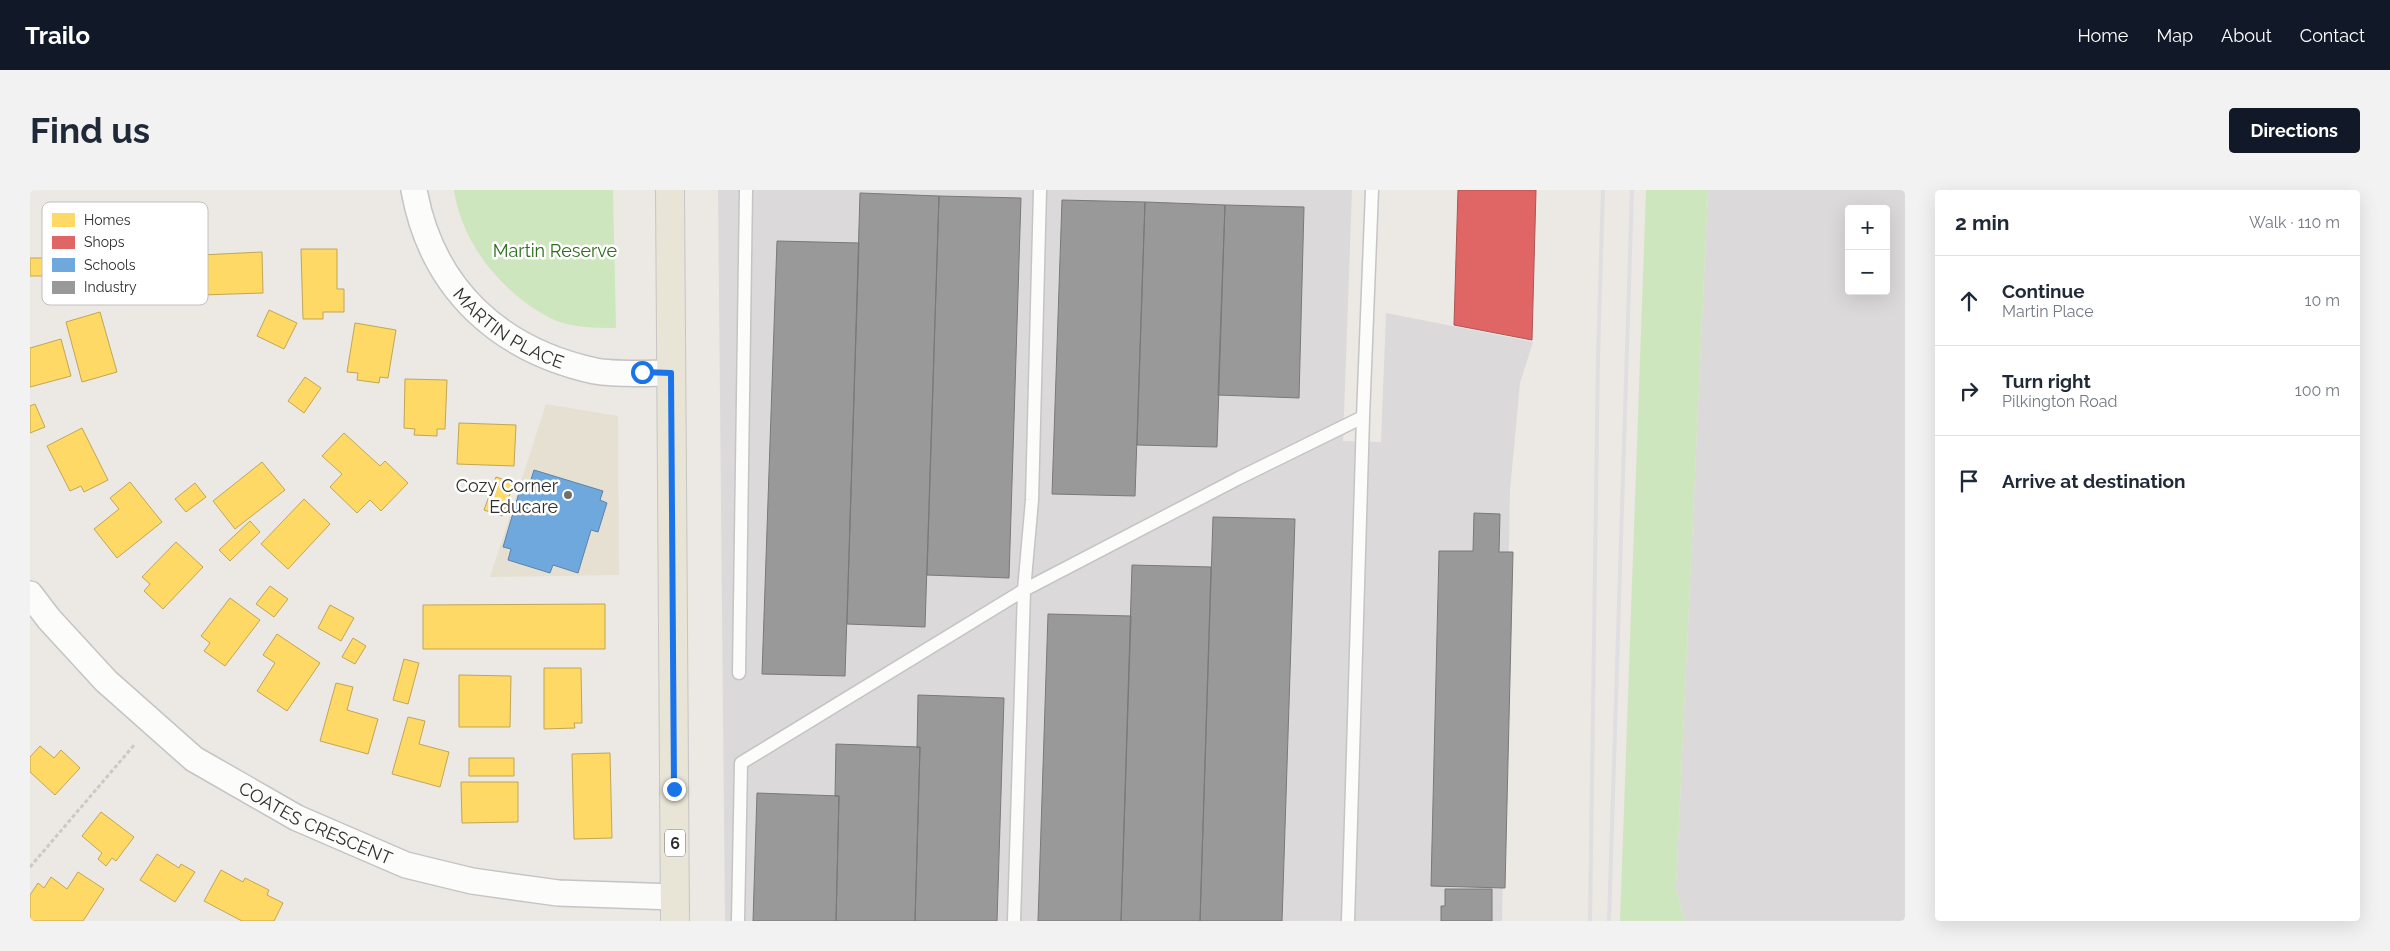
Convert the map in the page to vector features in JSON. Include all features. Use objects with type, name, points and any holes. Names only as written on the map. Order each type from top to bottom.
[{"type":"main road","name":"6","points":[[670,190],[675,909]]},
{"type":"street","name":"MARTIN PLACE","points":[[414,190],[428,239],[450,280],[480,315],[518,344],[557,359],[597,371],[671,373]]},
{"type":"street","name":"COATES CRESCENT","points":[[30,594],[49,619],[106,681],[194,759],[271,804],[337,836],[406,865],[472,881],[675,909]]},
{"type":"lane","points":[[740,674],[746,190]]},
{"type":"lane","points":[[1014,921],[1024,590],[1032,500],[1040,190]]},
{"type":"lane","points":[[1348,921],[1363,417],[1372,190]]},
{"type":"lane","points":[[738,921],[741,763],[1024,590],[1239,478],[1363,417]]},
{"type":"path","points":[[30,867],[138,741]]},
{"type":"shaded area","points":[[718,190],[1352,190],[1343,441],[1381,442],[1386,313],[1533,342],[1520,383],[1510,490],[1502,921],[725,921]]},
{"type":"shaded area","points":[[1708,190],[1905,190],[1905,921],[1685,921],[1676,889]]},
{"type":"shaded area","name":"Cozy Corner Educare","points":[[546,404],[618,416],[619,575],[490,577]]},
{"type":"green space","name":"Martin Reserve","points":[[454,190],[613,190],[616,328],[584,327],[560,322],[534,309],[517,296],[488,266],[476,248],[458,210]]},
{"type":"green space","points":[[1646,190],[1708,190],[1676,889],[1685,921],[1620,921]]},
{"type":"building: Homes","points":[[301,249],[337,249],[337,289],[344,289],[344,312],[323,312],[323,319],[303,319]]},
{"type":"building: Homes","points":[[262,252],[263,293],[208,295],[208,255]]},
{"type":"building: Homes","points":[[30,258],[42,258],[42,276],[30,276]]},
{"type":"building: Homes","points":[[269,310],[297,323],[284,349],[257,336]]},
{"type":"building: Homes","points":[[100,312],[117,372],[82,382],[66,322]]},
{"type":"building: Homes","points":[[355,323],[396,330],[388,378],[380,377],[379,383],[357,380],[358,373],[347,372]]},
{"type":"building: Homes","points":[[61,339],[71,376],[30,387],[30,348]]},
{"type":"building: Homes","points":[[305,377],[321,388],[304,413],[288,401]]},
{"type":"building: Homes","points":[[405,379],[447,380],[445,429],[437,429],[437,436],[414,435],[415,429],[404,428]]},
{"type":"building: Homes","points":[[35,404],[45,427],[30,433],[30,406]]},
{"type":"building: Homes","points":[[459,423],[516,425],[514,466],[457,464]]},
{"type":"building: Homes","points":[[82,428],[108,480],[84,492],[81,486],[70,491],[47,446]]},
{"type":"building: Homes","points":[[344,433],[380,466],[385,461],[408,483],[381,511],[370,500],[357,513],[330,487],[342,474],[322,456]]},
{"type":"building: Homes","points":[[262,462],[285,490],[235,529],[213,501]]},
{"type":"building: Homes","points":[[496,477],[514,483],[502,516],[484,510]]},
{"type":"building: Homes","points":[[130,482],[162,522],[117,558],[94,529],[119,509],[110,498]]},
{"type":"building: Homes","points":[[195,483],[206,497],[186,512],[175,499]]},
{"type":"building: Homes","points":[[304,499],[330,524],[288,569],[261,544]]},
{"type":"building: Homes","points":[[250,521],[260,532],[230,561],[219,550]]},
{"type":"building: Homes","points":[[176,542],[203,567],[163,609],[144,591],[150,584],[142,577]]},
{"type":"building: Homes","points":[[270,586],[288,599],[274,617],[256,604]]},
{"type":"building: Homes","points":[[230,598],[260,620],[225,666],[204,651],[210,643],[201,636]]},
{"type":"building: Homes","points":[[605,604],[605,649],[423,649],[423,605]]},
{"type":"building: Homes","points":[[330,605],[354,618],[341,641],[318,628]]},
{"type":"building: Homes","points":[[277,634],[320,663],[287,711],[257,691],[275,663],[263,655]]},
{"type":"building: Homes","points":[[353,638],[366,646],[355,664],[342,657]]},
{"type":"building: Homes","points":[[404,659],[419,663],[408,704],[393,700]]},
{"type":"building: Homes","points":[[544,668],[581,668],[582,723],[574,723],[575,728],[544,729]]},
{"type":"building: Homes","points":[[459,675],[511,676],[510,727],[459,727]]},
{"type":"building: Homes","points":[[336,683],[353,687],[347,710],[378,719],[368,754],[320,741]]},
{"type":"building: Homes","points":[[408,717],[425,721],[419,744],[449,752],[440,787],[392,774]]},
{"type":"building: Homes","points":[[40,746],[54,758],[61,750],[80,768],[55,795],[30,772],[30,757]]},
{"type":"building: Homes","points":[[610,753],[612,838],[574,839],[572,754]]},
{"type":"building: Homes","points":[[469,758],[514,758],[514,776],[469,776]]},
{"type":"building: Homes","points":[[461,782],[518,782],[518,822],[462,823]]},
{"type":"building: Homes","points":[[101,812],[134,837],[116,861],[112,858],[106,866],[98,859],[102,853],[82,836]]},
{"type":"building: Homes","points":[[157,854],[179,868],[181,864],[195,872],[175,902],[140,880]]},
{"type":"building: Homes","points":[[221,870],[243,882],[245,878],[269,890],[267,895],[283,903],[274,921],[242,921],[204,901]]},
{"type":"building: Homes","points":[[78,872],[104,889],[83,921],[30,921],[30,895],[38,883],[44,888],[51,877],[67,889]]},
{"type":"building: Shops","points":[[1458,190],[1536,190],[1532,340],[1454,325]]},
{"type":"building: Schools","points":[[534,470],[603,491],[600,500],[607,503],[598,532],[591,530],[578,573],[553,565],[550,573],[508,560],[511,549],[503,547],[521,486],[528,489]]},
{"type":"building: Industry","points":[[860,193],[939,196],[925,627],[847,624]]},
{"type":"building: Industry","points":[[939,196],[1021,198],[1009,578],[927,575]]},
{"type":"building: Industry","points":[[1062,200],[1145,202],[1135,496],[1052,494]]},
{"type":"building: Industry","points":[[1145,202],[1225,205],[1217,447],[1137,445]]},
{"type":"building: Industry","points":[[1225,205],[1304,207],[1299,398],[1218,395]]},
{"type":"building: Industry","points":[[777,241],[859,243],[845,676],[762,674]]},
{"type":"building: Industry","points":[[1474,513],[1500,514],[1499,552],[1513,552],[1505,888],[1431,886],[1439,551],[1473,551]]},
{"type":"building: Industry","points":[[1213,517],[1295,519],[1282,921],[1200,921]]},
{"type":"building: Industry","points":[[1132,565],[1211,567],[1200,921],[1121,921]]},
{"type":"building: Industry","points":[[1048,614],[1131,616],[1121,921],[1038,921]]},
{"type":"building: Industry","points":[[918,695],[1004,698],[997,921],[915,921],[920,747],[917,748]]},
{"type":"building: Industry","points":[[836,744],[920,747],[915,921],[836,921],[839,796],[835,796]]},
{"type":"building: Industry","points":[[757,793],[839,796],[836,921],[753,921]]},
{"type":"building: Industry","points":[[1445,889],[1492,889],[1492,921],[1441,921],[1441,906],[1445,906]]},
{"type":"railway","points":[[1590,921],[1598,357],[1603,190]]},
{"type":"railway","points":[[1609,921],[1632,190]]},
{"type":"place","name":"Cozy Corner Educare","points":[[568,495]]},
{"type":"route","points":[[642,372],[671,373],[674,789]]}]
